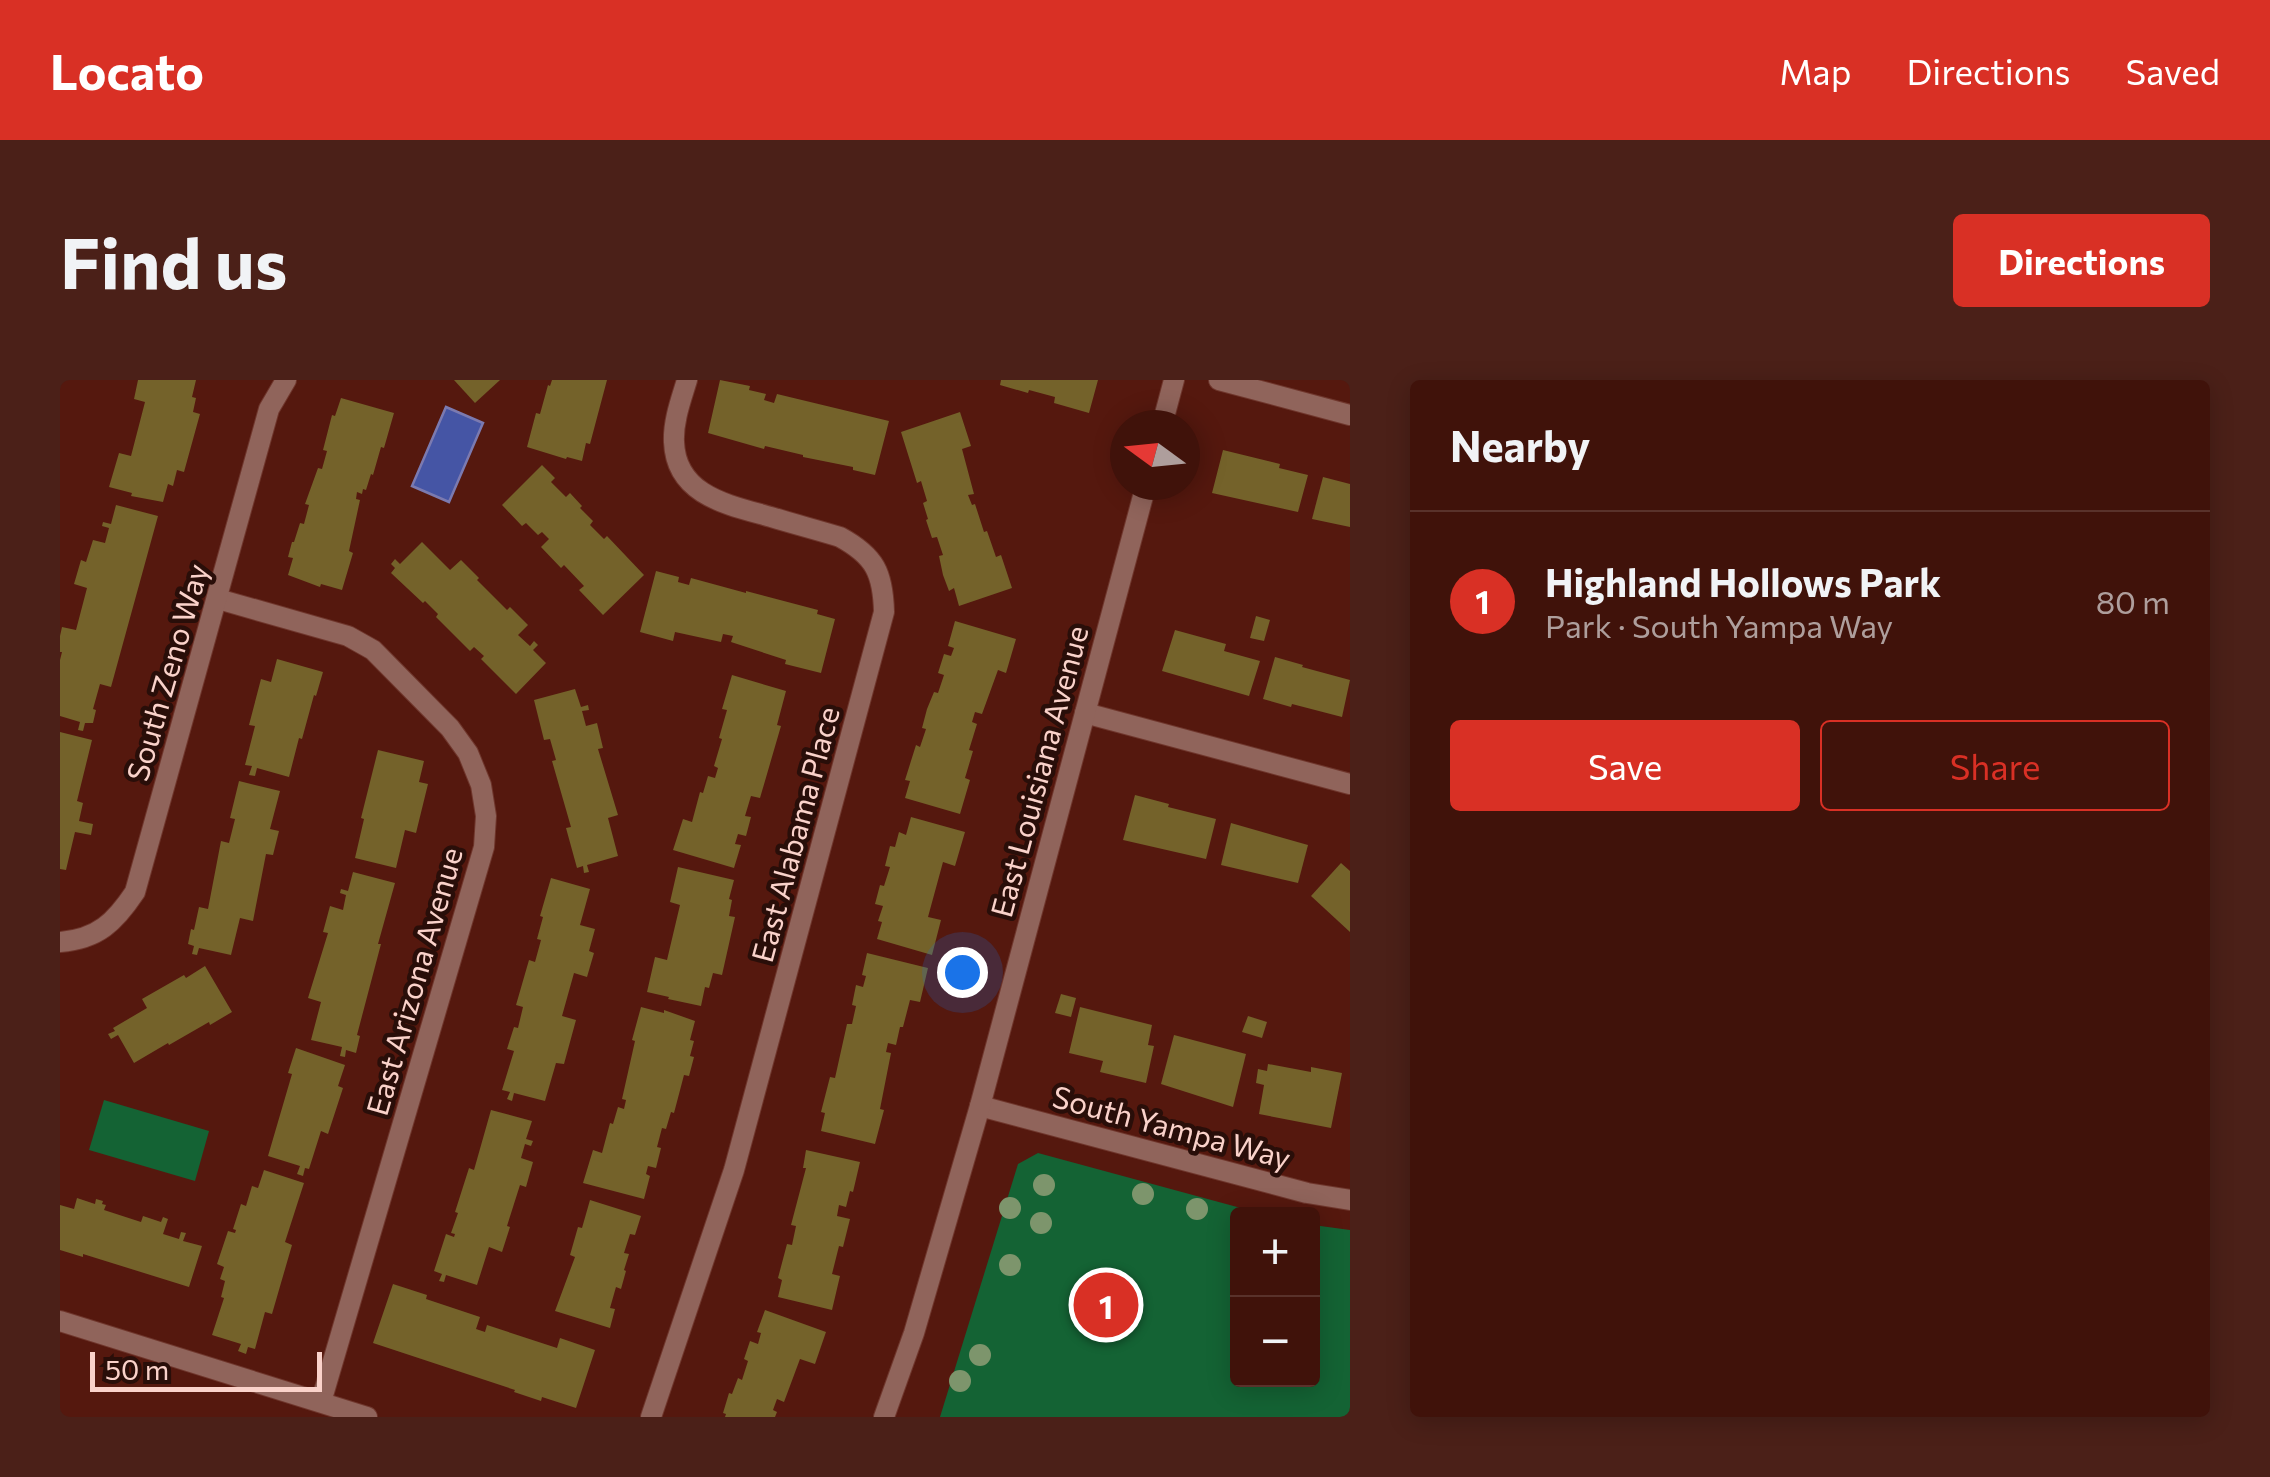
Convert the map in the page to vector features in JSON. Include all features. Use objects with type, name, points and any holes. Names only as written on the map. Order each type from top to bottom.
[{"type":"street","name":"South Zeno Way","points":[[60,942],[100,932],[119,915],[135,892],[269,409],[286,380]]},
{"type":"street","name":"East Alabama Place","points":[[651,1417],[734,1170],[884,612],[883,586],[873,563],[857,546],[840,537],[714,501],[695,488],[680,467],[674,446],[675,424],[687,380]]},
{"type":"street","points":[[1166,410],[1174,380]]},
{"type":"street","points":[[1219,380],[1350,415]]},
{"type":"street","name":"East Louisiana Avenue","points":[[884,1417],[914,1333],[980,1106],[1142,500]]},
{"type":"street","name":"East Arizona Avenue","points":[[218,599],[348,636],[372,650],[450,728],[468,753],[482,785],[486,816],[484,848],[321,1402]]},
{"type":"street","points":[[1085,713],[1350,784]]},
{"type":"street","name":"South Yampa Way","points":[[980,1106],[1350,1200]]},
{"type":"street","points":[[60,1321],[367,1417]]},
{"type":"green space","points":[[104,1100],[209,1131],[195,1181],[89,1150]]},
{"type":"green space","points":[[1038,1153],[1237,1207],[1230,1207],[1230,1387],[1320,1387],[1320,1226],[1350,1230],[1350,1417],[940,1417],[1018,1164]]},
{"type":"water","points":[[446,407],[483,423],[449,502],[412,486]]},
{"type":"building","points":[[138,380],[196,380],[193,412],[200,414],[184,472],[177,470],[163,502],[109,487],[119,453],[131,456],[145,402],[134,399]]},
{"type":"building","points":[[454,380],[500,380],[475,403]]},
{"type":"building","points":[[552,380],[607,380],[582,461],[527,447],[536,413],[540,414]]},
{"type":"building","points":[[720,380],[750,386],[749,390],[766,394],[764,400],[774,403],[777,394],[889,421],[875,475],[708,433]]},
{"type":"building","points":[[1001,380],[1098,380],[1089,413],[1054,403],[1055,397],[1000,385]]},
{"type":"building","points":[[341,398],[394,413],[366,490],[362,494],[357,492],[356,499],[360,500],[349,551],[353,553],[342,590],[288,575],[292,542],[300,523],[304,524],[309,505],[305,504],[318,468],[322,469],[332,415],[335,416]]},
{"type":"building","points":[[960,412],[971,446],[962,449],[974,494],[968,495],[996,557],[1001,555],[1012,588],[959,606],[954,588],[949,591],[943,575],[939,556],[943,555],[937,537],[932,538],[923,503],[927,501],[921,481],[917,483],[901,432]]},
{"type":"building","points":[[1223,450],[1308,475],[1298,512],[1212,493]]},
{"type":"building","points":[[542,465],[555,478],[551,482],[582,506],[593,521],[590,525],[604,539],[607,536],[644,575],[603,615],[579,590],[584,586],[541,547],[549,539],[526,523],[522,526],[502,505]]},
{"type":"building","points":[[1323,477],[1350,484],[1350,527],[1312,519]]},
{"type":"building","points":[[116,505],[158,516],[111,687],[100,684],[93,723],[85,723],[83,731],[78,730],[80,722],[60,716],[60,636],[62,627],[76,630],[87,588],[74,584],[81,560],[86,562],[93,540],[105,543],[109,528],[102,526],[103,522],[111,524]]},
{"type":"building","points":[[422,542],[450,570],[461,560],[507,610],[510,607],[528,625],[518,635],[530,646],[534,641],[538,645],[533,650],[546,663],[516,694],[481,659],[484,656],[474,647],[470,651],[425,601],[391,573],[395,559],[400,564]]},
{"type":"building","points":[[656,571],[679,577],[678,582],[689,585],[691,578],[818,610],[817,614],[835,619],[821,673],[785,664],[786,660],[731,642],[733,636],[723,634],[721,642],[675,632],[673,641],[640,632]]},
{"type":"building","points":[[1256,616],[1270,620],[1264,641],[1250,638]]},
{"type":"building","points":[[955,621],[1016,639],[1006,673],[998,670],[982,714],[975,712],[972,722],[977,724],[969,750],[973,751],[965,778],[970,780],[960,814],[905,798],[910,781],[905,780],[916,745],[920,747],[926,729],[922,728],[927,709],[944,675],[938,673],[944,654],[951,656],[954,648],[948,646]]},
{"type":"building","points":[[1175,630],[1226,644],[1224,651],[1260,661],[1249,696],[1162,671]]},
{"type":"building","points":[[1275,657],[1350,680],[1342,717],[1263,699]]},
{"type":"building","points":[[277,659],[323,672],[289,777],[257,768],[255,776],[249,775],[252,766],[245,765],[255,726],[249,725],[261,679],[271,682]]},
{"type":"building","points":[[732,675],[786,691],[777,725],[781,726],[760,798],[751,796],[745,816],[751,817],[746,836],[738,834],[735,844],[741,845],[734,868],[673,850],[683,819],[692,822],[708,776],[715,778],[718,768],[714,766],[727,710],[722,709]]},
{"type":"building","points":[[575,689],[581,707],[588,705],[589,710],[582,711],[586,726],[597,723],[603,748],[598,749],[618,815],[608,818],[618,856],[587,865],[589,872],[584,873],[583,866],[577,868],[566,828],[571,827],[552,761],[556,760],[550,739],[544,740],[534,700]]},
{"type":"building","points":[[60,732],[92,740],[77,801],[83,803],[79,821],[93,824],[91,835],[75,832],[66,870],[60,869]]},
{"type":"building","points":[[378,750],[424,761],[419,782],[428,784],[416,833],[405,830],[396,868],[355,858]]},
{"type":"building","points":[[239,781],[280,791],[270,829],[279,831],[273,855],[266,854],[253,921],[240,918],[231,955],[199,948],[197,955],[192,954],[194,946],[188,944],[191,929],[194,930],[199,907],[208,909],[221,841],[229,843],[235,819],[230,818]]},
{"type":"building","points":[[1135,795],[1216,819],[1206,859],[1123,840]]},
{"type":"building","points":[[911,817],[965,832],[955,866],[943,862],[928,917],[941,920],[932,955],[877,939],[883,906],[875,904],[890,867],[885,866],[890,846],[895,847],[899,832],[906,835]]},
{"type":"building","points":[[1231,823],[1308,845],[1298,883],[1221,865]]},
{"type":"building","points":[[1341,863],[1350,871],[1350,932],[1311,896]]},
{"type":"building","points":[[678,867],[734,880],[729,916],[735,917],[722,975],[713,973],[701,1006],[647,992],[655,957],[667,960],[680,905],[670,902]]},
{"type":"building","points":[[353,872],[395,883],[357,1035],[360,1036],[356,1053],[346,1050],[345,1057],[340,1056],[342,1047],[311,1040],[321,1002],[308,998],[328,933],[323,932],[330,906],[343,910],[346,895],[340,893],[341,889],[348,891]]},
{"type":"building","points":[[551,878],[590,889],[580,925],[595,929],[589,951],[594,953],[587,977],[574,973],[562,1016],[576,1020],[564,1064],[556,1063],[545,1101],[514,1093],[512,1101],[507,1099],[510,1092],[502,1090],[514,1051],[507,1049],[514,1027],[518,1028],[523,1007],[516,1005],[529,960],[535,962],[541,940],[537,939],[543,917],[540,916]]},
{"type":"building","points":[[867,953],[928,968],[920,1002],[910,1000],[896,1045],[888,1043],[886,1052],[891,1053],[880,1109],[884,1110],[875,1144],[821,1131],[825,1113],[821,1112],[830,1077],[835,1078],[847,1024],[852,1024],[856,985],[863,987]]},
{"type":"building","points":[[205,966],[232,1012],[134,1063],[118,1035],[111,1039],[108,1034],[147,1008],[142,999]]},
{"type":"building","points":[[1061,994],[1076,998],[1071,1017],[1055,1013]]},
{"type":"building","points":[[641,1007],[695,1021],[689,1076],[684,1075],[674,1113],[671,1112],[666,1129],[662,1128],[656,1168],[648,1166],[646,1174],[650,1176],[644,1199],[583,1183],[593,1150],[602,1153],[618,1107],[624,1109],[626,1100],[622,1099]]},
{"type":"building","points":[[1080,1007],[1152,1025],[1148,1045],[1154,1046],[1146,1083],[1100,1072],[1103,1061],[1069,1053]]},
{"type":"building","points":[[1248,1016],[1267,1022],[1262,1038],[1242,1032]]},
{"type":"building","points":[[1174,1035],[1246,1054],[1233,1107],[1161,1084]]},
{"type":"building","points":[[296,1048],[345,1065],[338,1086],[343,1088],[328,1134],[321,1131],[303,1176],[297,1174],[300,1166],[268,1156]]},
{"type":"building","points":[[1268,1064],[1342,1073],[1331,1128],[1259,1114],[1264,1085],[1256,1083],[1258,1069],[1267,1071]]},
{"type":"building","points":[[491,1110],[532,1121],[526,1139],[533,1141],[531,1146],[525,1144],[521,1158],[533,1162],[526,1187],[520,1185],[502,1252],[489,1247],[477,1285],[446,1275],[444,1282],[439,1281],[442,1274],[434,1271],[446,1234],[454,1237],[451,1233],[458,1213],[455,1212],[469,1168],[474,1170]]},
{"type":"building","points":[[806,1150],[860,1162],[846,1207],[839,1205],[837,1216],[850,1219],[832,1274],[840,1276],[832,1310],[778,1297],[782,1280],[778,1278],[796,1226],[791,1225],[806,1168]]},
{"type":"building","points":[[264,1170],[304,1183],[285,1242],[292,1245],[272,1314],[265,1312],[255,1349],[248,1347],[246,1354],[238,1351],[241,1344],[212,1335],[224,1298],[221,1297],[225,1281],[220,1279],[224,1267],[217,1264],[228,1231],[235,1233],[241,1204],[246,1206],[252,1186],[258,1188]]},
{"type":"building","points":[[77,1198],[95,1204],[96,1199],[103,1201],[104,1210],[141,1222],[143,1216],[161,1222],[163,1217],[168,1219],[163,1234],[179,1239],[181,1232],[186,1233],[183,1241],[202,1246],[189,1287],[60,1250],[60,1205],[74,1209]]},
{"type":"building","points":[[590,1200],[641,1216],[624,1253],[629,1254],[626,1271],[610,1308],[615,1309],[610,1328],[555,1311],[575,1257],[570,1255],[578,1227],[582,1228]]},
{"type":"building","points":[[393,1284],[480,1317],[476,1329],[485,1332],[487,1325],[557,1348],[560,1338],[595,1350],[576,1408],[542,1397],[541,1401],[373,1343]]},
{"type":"building","points":[[765,1310],[826,1332],[815,1364],[800,1359],[784,1402],[777,1399],[775,1417],[725,1417],[729,1393],[732,1394],[738,1378],[742,1380],[750,1341],[758,1344],[761,1333],[757,1332]]},
{"type":"place","name":"Highland Hollows Park","points":[[1106,1305]]}]
